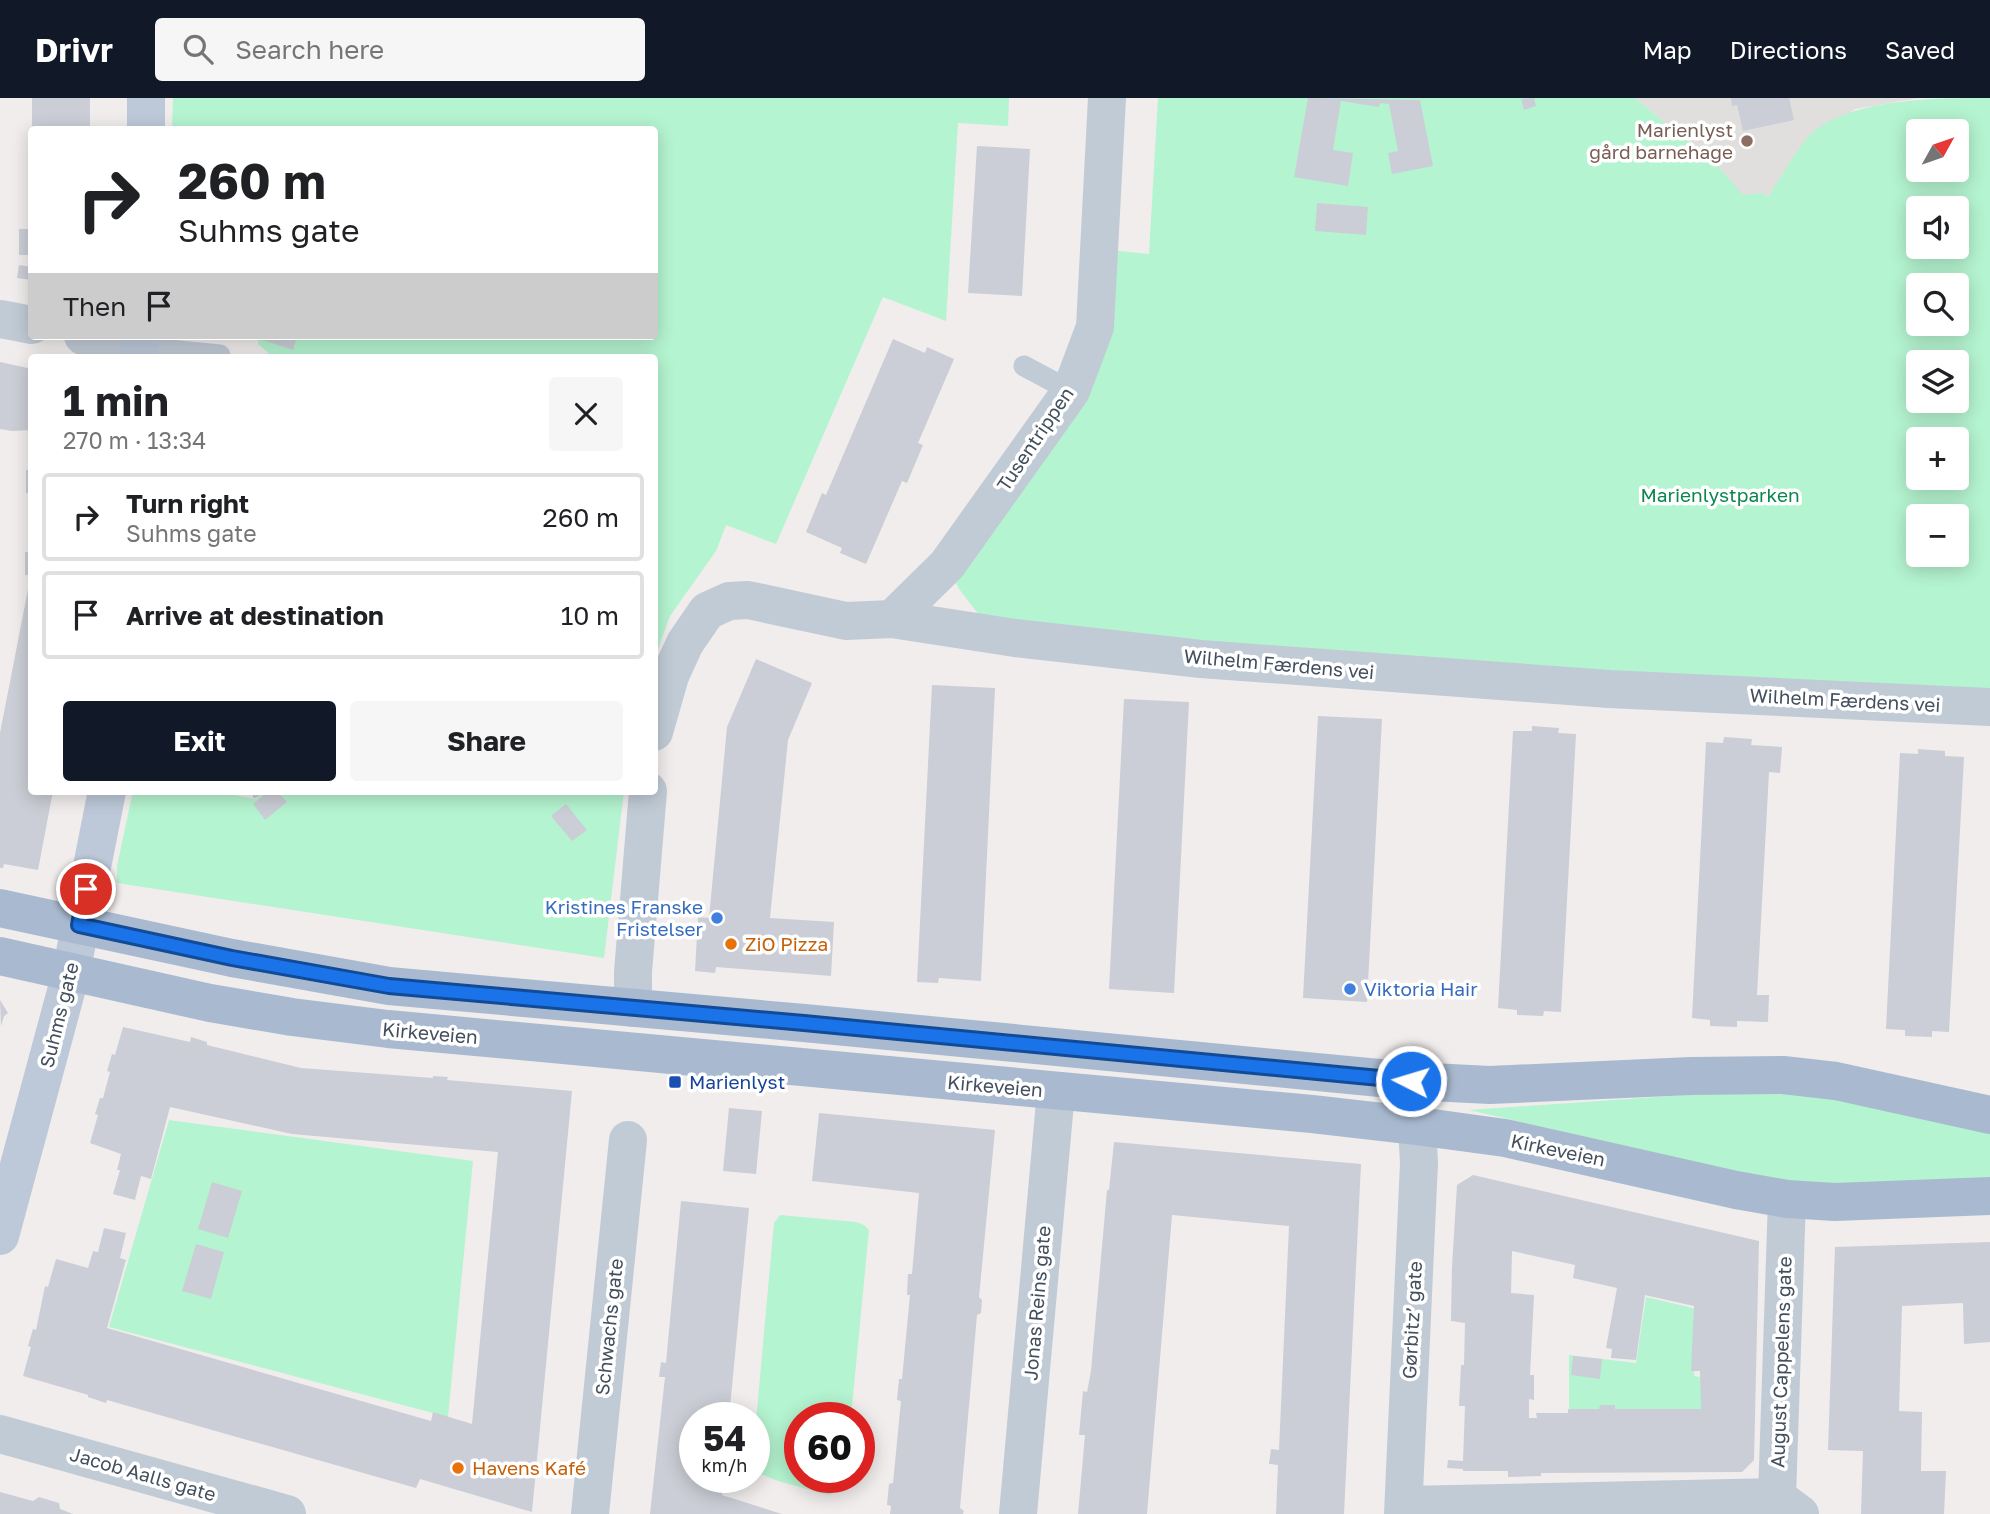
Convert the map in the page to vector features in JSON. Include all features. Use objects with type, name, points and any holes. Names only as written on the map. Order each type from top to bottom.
[{"type":"main road","points":[[0,908],[232,958],[389,986],[1437,1083],[1490,1086],[1691,1076],[1783,1075],[1836,1081],[1990,1115]]},
{"type":"main road","name":"Kirkeveien","points":[[0,956],[210,1003],[388,1029],[1417,1126],[1505,1138],[1787,1199],[1835,1202],[1990,1196]]},
{"type":"street","points":[[146,98],[146,126]]},
{"type":"street","name":"Tusentrippen","points":[[892,619],[947,565],[1071,391],[1095,327],[1107,98]]},
{"type":"street","points":[[0,319],[28,324]]},
{"type":"street","points":[[103,340],[139,347]]},
{"type":"street","name":"Wilhelm Færdens vei","points":[[658,718],[670,676],[685,643],[707,611],[729,601],[748,600],[846,621],[892,619],[1014,638],[1201,659],[1609,689],[1990,707]]},
{"type":"street","name":"Suhms gate","points":[[0,1236],[72,973],[79,925],[106,795]]},
{"type":"street","points":[[633,1008],[632,972],[648,795]]},
{"type":"street","name":"Jonas Reins gate","points":[[1018,1514],[1056,1091]]},
{"type":"street","name":"Gørbitz’ gate","points":[[1403,1509],[1419,1163],[1417,1126]]},
{"type":"street","name":"Schwachs gate","points":[[590,1514],[628,1140]]},
{"type":"street","name":"August Cappelens gate","points":[[1787,1199],[1789,1505]]},
{"type":"street","name":"Jacob Aalls gate","points":[[0,1434],[287,1514]]},
{"type":"street","points":[[1403,1509],[1789,1505]]},
{"type":"lane","points":[[139,347],[210,354]]},
{"type":"lane","points":[[1024,366],[1071,391]]},
{"type":"shaded area","name":"Marienlyst gård barnehage","points":[[1635,98],[1918,98],[1855,109],[1800,150],[1768,197],[1762,193],[1743,196],[1715,163]]},
{"type":"green space","points":[[173,98],[1009,98],[1008,126],[958,123],[946,321],[883,297],[776,544],[726,525],[716,551],[670,616],[658,649],[658,354],[270,354],[258,344],[258,340],[658,340],[658,126],[172,126]]},
{"type":"green space","name":"Marienlystparken","points":[[1158,98],[1635,98],[1715,163],[1743,195],[1762,193],[1768,197],[1807,138],[1831,120],[1874,106],[1898,102],[1990,98],[1990,708],[1609,689],[979,615],[959,589],[947,565],[1071,391],[1099,249],[1149,254]]},
{"type":"green space","points":[[132,795],[234,795],[256,799],[261,795],[624,795],[604,958],[117,883],[117,866]]},
{"type":"green space","points":[[1779,1092],[1833,1098],[1990,1131],[1990,1179],[1839,1185],[1765,1179],[1469,1110],[1699,1094]]},
{"type":"green space","points":[[169,1120],[473,1161],[448,1417],[109,1327]]},
{"type":"green space","points":[[780,1215],[856,1222],[869,1230],[852,1402],[784,1402],[784,1483],[770,1478],[770,1402],[758,1402],[774,1223]]},
{"type":"green space","points":[[1646,1297],[1697,1309],[1694,1376],[1705,1378],[1705,1414],[1569,1409],[1569,1355],[1636,1363]]},
{"type":"building","points":[[32,98],[90,98],[90,126],[32,126]]},
{"type":"building","points":[[1308,98],[1420,100],[1433,166],[1392,174],[1388,153],[1398,151],[1389,104],[1380,103],[1379,107],[1341,101],[1333,150],[1353,153],[1348,186],[1294,177]]},
{"type":"building","points":[[1534,98],[1536,106],[1524,110],[1521,99]]},
{"type":"building","points":[[1731,98],[1789,98],[1794,120],[1743,131],[1737,105],[1732,106]]},
{"type":"building","points":[[977,146],[1030,149],[1022,296],[968,293]]},
{"type":"building","points":[[1317,203],[1368,207],[1366,235],[1315,231]]},
{"type":"building","points":[[19,229],[28,229],[28,255],[19,255]]},
{"type":"building","points":[[19,265],[28,266],[28,279],[17,278]]},
{"type":"building","points":[[893,339],[925,353],[927,347],[954,359],[918,443],[923,445],[907,483],[902,481],[866,564],[840,553],[842,548],[806,532],[822,493],[826,495]]},
{"type":"building","points":[[263,340],[296,340],[293,350]]},
{"type":"building","points":[[0,362],[28,368],[28,430],[0,429]]},
{"type":"building","points":[[26,470],[28,470],[28,493]]},
{"type":"building","points":[[25,552],[28,552],[28,575],[25,575]]},
{"type":"building","points":[[28,589],[28,795],[52,795],[38,870],[4,864],[3,868],[0,868],[0,733]]},
{"type":"building","points":[[756,659],[812,683],[788,740],[770,918],[834,922],[831,976],[716,967],[715,973],[695,971],[698,917],[709,918],[727,727]]},
{"type":"building","points":[[932,685],[995,688],[981,981],[939,978],[938,983],[917,982]]},
{"type":"building","points":[[1124,699],[1189,702],[1174,993],[1109,989]]},
{"type":"building","points":[[1318,716],[1382,719],[1367,1002],[1303,998]]},
{"type":"building","points":[[1532,726],[1559,728],[1558,733],[1576,734],[1561,1012],[1544,1011],[1543,1016],[1517,1015],[1517,1010],[1498,1008],[1513,731],[1532,731]]},
{"type":"building","points":[[1724,737],[1752,739],[1751,745],[1782,747],[1780,773],[1769,772],[1757,995],[1769,995],[1768,1022],[1737,1021],[1737,1027],[1710,1026],[1710,1020],[1692,1018],[1706,742],[1723,743]]},
{"type":"building","points":[[1918,749],[1945,751],[1945,756],[1964,757],[1949,1032],[1932,1031],[1932,1037],[1905,1036],[1905,1030],[1886,1029],[1900,753],[1918,754]]},
{"type":"building","points":[[264,795],[281,795],[287,802],[265,820],[253,804]]},
{"type":"building","points":[[566,804],[587,830],[572,841],[551,816]]},
{"type":"building","points":[[0,1000],[8,1013],[1,1026]]},
{"type":"building","points":[[123,1027],[190,1042],[191,1037],[207,1042],[207,1045],[301,1068],[448,1077],[447,1080],[572,1091],[532,1512],[420,1479],[416,1488],[107,1400],[106,1403],[23,1376],[31,1347],[28,1346],[33,1329],[36,1330],[45,1286],[48,1287],[56,1259],[88,1268],[93,1251],[98,1252],[104,1228],[126,1233],[120,1258],[126,1260],[107,1328],[431,1421],[433,1412],[472,1424],[498,1152],[292,1134],[170,1107],[151,1179],[141,1176],[135,1200],[113,1194],[120,1170],[117,1170],[121,1154],[90,1143],[98,1115],[95,1114],[100,1098],[103,1098],[110,1072],[107,1071]]},
{"type":"building","points":[[729,1108],[762,1111],[756,1174],[723,1171]]},
{"type":"building","points":[[819,1113],[995,1130],[979,1297],[982,1300],[981,1313],[977,1315],[960,1508],[964,1511],[963,1514],[890,1514],[891,1506],[887,1505],[889,1484],[893,1483],[901,1401],[897,1400],[899,1379],[902,1379],[910,1295],[907,1295],[908,1274],[912,1274],[919,1193],[812,1181]]},
{"type":"building","points":[[1114,1142],[1361,1164],[1344,1514],[1276,1514],[1278,1465],[1269,1464],[1271,1449],[1279,1450],[1289,1226],[1172,1215],[1147,1514],[1078,1514],[1085,1435],[1079,1435],[1083,1391],[1087,1392],[1091,1371],[1107,1190]]},
{"type":"building","points":[[1473,1175],[1759,1241],[1754,1460],[1742,1472],[1541,1473],[1541,1476],[1508,1477],[1508,1471],[1463,1471],[1447,1468],[1448,1460],[1463,1461],[1465,1406],[1459,1406],[1465,1323],[1451,1321],[1457,1185]],"holes":[[[1512,1251],[1575,1265],[1573,1278],[1617,1288],[1606,1348],[1612,1349],[1611,1358],[1636,1360],[1645,1295],[1694,1306],[1691,1371],[1700,1371],[1701,1409],[1615,1409],[1615,1405],[1600,1405],[1599,1409],[1536,1413],[1537,1418],[1529,1418],[1529,1399],[1534,1400],[1534,1375],[1530,1375],[1534,1295],[1511,1293]]]},
{"type":"building","points":[[212,1182],[242,1191],[228,1238],[198,1229]]},
{"type":"building","points":[[681,1201],[749,1208],[731,1402],[679,1402],[679,1493],[722,1493],[782,1514],[650,1514],[665,1377],[659,1377],[661,1362],[666,1363]]},
{"type":"building","points":[[1990,1242],[1990,1342],[1964,1344],[1963,1303],[1902,1306],[1899,1411],[1922,1412],[1921,1471],[1946,1471],[1944,1514],[1861,1514],[1863,1451],[1828,1450],[1835,1247]]},
{"type":"building","points":[[196,1244],[224,1252],[211,1299],[182,1291]]},
{"type":"building","points":[[1573,1356],[1602,1359],[1600,1379],[1571,1375]]},
{"type":"building","points":[[0,1492],[33,1501],[39,1497],[59,1503],[60,1509],[73,1514],[0,1514]]},
{"type":"place","name":"Marienlyst gård barnehage","points":[[1747,141]]},
{"type":"place","name":"Kristines Franske Fristelser","points":[[717,918]]},
{"type":"place","name":"ZiO Pizza","points":[[731,944]]},
{"type":"place","name":"Viktoria Hair","points":[[1350,989]]},
{"type":"place","name":"Marienlyst","points":[[675,1082]]},
{"type":"place","name":"Havens Kafé","points":[[458,1468]]},
{"type":"route","points":[[86,889],[79,925],[232,958],[389,986],[1411,1081]]}]
